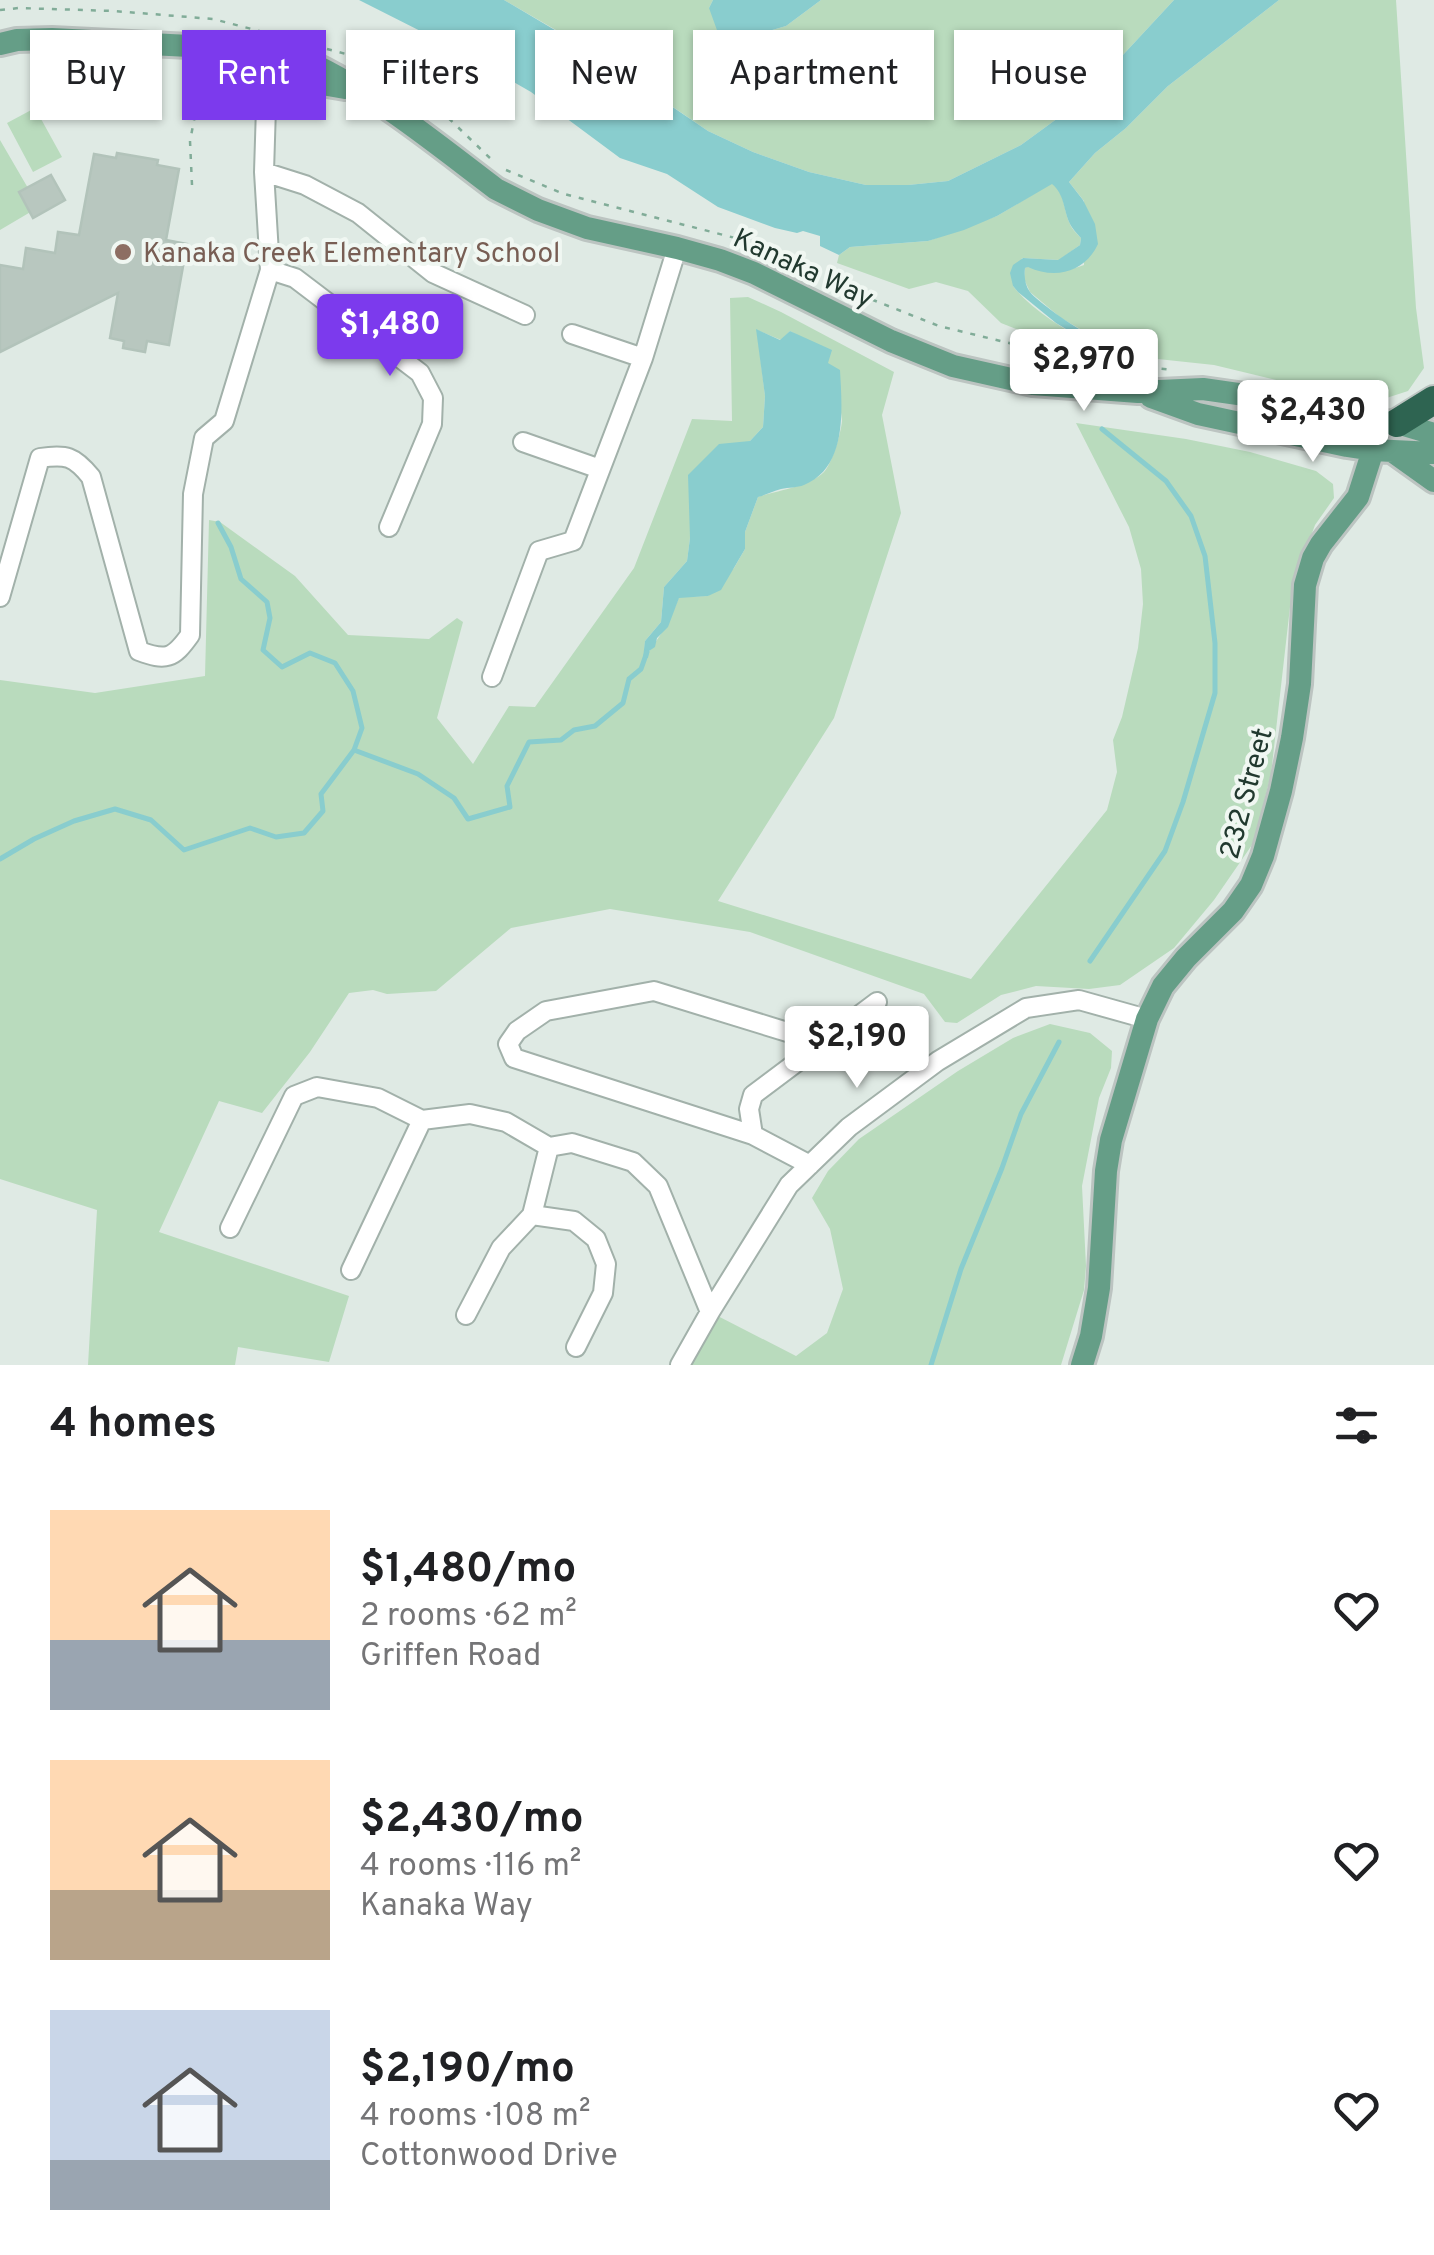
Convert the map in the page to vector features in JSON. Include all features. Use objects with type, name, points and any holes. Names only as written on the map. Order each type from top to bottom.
[{"type":"highway","points":[[1388,441],[1434,400]]},
{"type":"main road","name":"Kanaka Way","points":[[0,44],[52,38],[182,46]]},
{"type":"main road","name":"Kanaka Way","points":[[401,120],[515,200],[588,228],[720,260],[953,366],[1034,384],[1138,392],[1202,389],[1259,397],[1371,421],[1388,441]]},
{"type":"main road","name":"Kanaka Way","points":[[1138,392],[1198,414],[1388,441],[1434,452]]},
{"type":"main road","name":"Kanaka Way","points":[[1388,441],[1434,434]]},
{"type":"main road","points":[[1388,441],[1434,481]]},
{"type":"main road","name":"232 Street","points":[[1090,1363],[1111,1140],[1147,1019],[1163,986],[1233,911],[1251,885],[1282,791],[1292,738],[1308,572],[1321,544],[1358,497],[1388,441]]},
{"type":"street","points":[[0,596],[40,458],[60,455],[78,461],[91,477],[139,651],[160,658],[177,653],[190,635],[193,494],[204,438],[224,421],[270,270],[264,172],[268,120]]},
{"type":"street","points":[[264,172],[305,186],[358,213],[434,273],[525,315]]},
{"type":"street","points":[[492,677],[538,551],[573,541],[642,358],[677,248]]},
{"type":"street","points":[[270,270],[295,278],[420,373],[433,398],[432,424],[389,527]]},
{"type":"street","points":[[572,334],[642,358]]},
{"type":"street","points":[[524,442],[600,469]]},
{"type":"street","points":[[810,1164],[753,1135],[514,1058],[508,1044],[517,1030],[546,1010],[654,992],[822,1043]]},
{"type":"street","points":[[680,1365],[789,1185],[848,1127],[938,1061],[1026,1008],[1078,1000],[1147,1019]]},
{"type":"street","points":[[753,1135],[748,1109],[753,1095],[878,1002]]},
{"type":"street","points":[[230,1228],[294,1096],[318,1087],[378,1098],[422,1120],[470,1114],[506,1122],[549,1147],[572,1143],[633,1162],[658,1186],[710,1312]]},
{"type":"street","points":[[352,1270],[422,1120]]},
{"type":"street","points":[[466,1315],[501,1248],[532,1215],[549,1147]]},
{"type":"street","points":[[532,1215],[574,1221],[596,1240],[606,1264],[604,1293],[576,1348]]},
{"type":"path","points":[[0,10],[212,19],[240,30]]},
{"type":"path","points":[[326,48],[360,58],[414,85],[496,164],[525,180],[564,194],[744,240],[939,326],[1086,362],[1176,370]]},
{"type":"path","points":[[192,185],[190,141],[194,120]]},
{"type":"green space","points":[[504,0],[713,0],[709,8],[751,30],[693,30],[693,120],[934,120],[934,30],[772,30],[786,26],[821,0],[1174,0],[1123,55],[1123,30],[954,30],[954,120],[1055,120],[1021,145],[948,181],[908,185],[866,185],[809,172],[708,131],[673,107],[673,30],[556,30]]},
{"type":"green space","points":[[1279,0],[1396,0],[1416,308],[1424,368],[1408,391],[1371,403],[1214,365],[1092,352],[1001,323],[968,291],[936,282],[909,289],[837,263],[839,255],[850,247],[928,241],[997,216],[1052,183],[1062,197],[1071,226],[1081,238],[1080,245],[1059,260],[1022,258],[1013,286],[1039,311],[1070,332],[1091,344],[1103,341],[1096,332],[1087,333],[1061,318],[1030,292],[1024,279],[1025,268],[1029,266],[1056,272],[1084,265],[1084,201],[1069,182],[1168,86]]},
{"type":"green space","points":[[30,111],[30,120],[42,120],[62,157],[33,172],[7,123]]},
{"type":"green space","points":[[0,140],[39,207],[0,230]]},
{"type":"green space","points":[[748,297],[894,372],[882,415],[901,513],[834,718],[718,901],[971,979],[1107,810],[1117,772],[1113,740],[1138,648],[1143,604],[1141,569],[1129,527],[1076,423],[1250,452],[1316,471],[1333,484],[1334,498],[1315,525],[1297,574],[1271,774],[1254,842],[1214,900],[1174,948],[1120,985],[1089,989],[1036,986],[1001,995],[957,1023],[945,1022],[924,994],[750,932],[610,909],[511,928],[436,991],[349,993],[310,1052],[262,1113],[219,1101],[159,1232],[349,1296],[329,1362],[238,1347],[235,1365],[88,1365],[97,1210],[0,1179],[0,680],[95,693],[205,676],[209,520],[220,522],[295,576],[348,635],[429,639],[457,618],[463,622],[437,718],[473,764],[509,706],[535,707],[634,568],[692,419],[732,421],[730,298]],"holes":[[[757,330],[781,340],[790,331],[814,347],[828,366],[842,421],[830,462],[824,472],[810,481],[758,497],[745,532],[745,549],[734,568],[708,596],[679,597],[644,658],[645,641],[661,622],[664,587],[687,561],[690,538],[750,441],[763,427],[765,396]]]},
{"type":"green space","points":[[1050,1024],[1090,1033],[1112,1051],[1082,1186],[1084,1290],[1061,1365],[680,1365],[710,1312],[796,1356],[827,1333],[843,1289],[830,1229],[812,1198],[828,1171],[859,1139],[958,1071],[1013,1038]]},
{"type":"water","points":[[359,0],[504,0],[555,30],[535,30],[535,95],[515,83],[515,30],[418,30]]},
{"type":"water","points":[[713,0],[821,0],[786,26],[772,30],[717,30],[709,8]]},
{"type":"water","points":[[1174,0],[1279,0],[1168,86],[1069,182],[1095,224],[1098,244],[1078,267],[1049,273],[1028,267],[1025,278],[1030,292],[1048,308],[1080,330],[1102,335],[1103,341],[1091,344],[1056,323],[1013,286],[1010,273],[1023,258],[1058,260],[1080,245],[1081,238],[1070,224],[1062,198],[1052,184],[964,230],[928,241],[850,247],[839,255],[820,246],[820,236],[775,228],[718,207],[667,174],[620,158],[569,120],[673,120],[673,107],[708,131],[809,172],[866,185],[948,181],[1021,145],[1055,120],[1123,120],[1123,55]]},
{"type":"water","points":[[756,329],[780,340],[790,331],[832,350],[828,363],[840,370],[841,401],[835,451],[818,476],[804,485],[758,497],[745,532],[745,549],[721,590],[708,596],[679,598],[668,627],[657,638],[648,658],[643,658],[645,641],[661,622],[664,587],[687,561],[688,475],[719,444],[750,441],[763,427],[765,396]]},
{"type":"building","points":[[117,153],[158,160],[157,165],[179,169],[166,240],[187,244],[169,345],[147,341],[145,352],[123,348],[124,341],[110,338],[118,293],[0,352],[0,265],[23,269],[26,248],[55,253],[58,232],[79,235],[94,154],[116,158]]},
{"type":"building","points":[[51,175],[65,200],[33,218],[19,192]]},
{"type":"waterway","points":[[1090,961],[1165,851],[1215,693],[1215,643],[1205,556],[1191,516],[1166,481],[1102,429]]},
{"type":"waterway","points":[[218,523],[241,579],[267,602],[270,618],[263,650],[282,667],[310,653],[335,663],[353,691],[362,728],[354,750]]},
{"type":"waterway","points":[[0,859],[74,821],[115,809],[151,820],[184,850],[250,828],[276,837],[304,833],[323,811],[321,794],[354,750],[418,774],[454,798],[468,819],[510,807],[507,786],[529,742],[561,740],[574,730],[595,726],[623,703],[629,679],[641,669],[647,652]]},
{"type":"waterway","points":[[931,1365],[961,1269],[1021,1114],[1059,1042]]},
{"type":"place","name":"Kanaka Creek Elementary School","points":[[123,252]]}]
